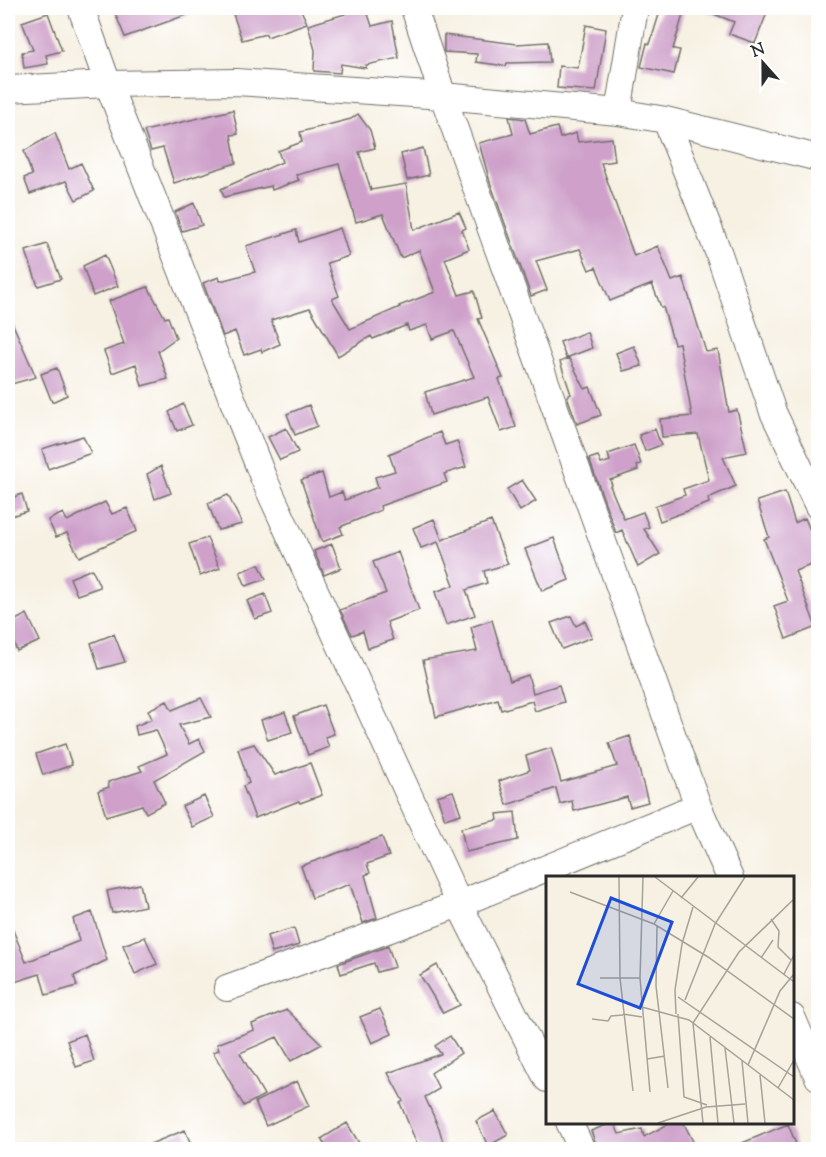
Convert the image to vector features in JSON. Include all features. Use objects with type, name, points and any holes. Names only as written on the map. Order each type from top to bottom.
[{"type":"street","points":[[81,8],[108,84],[263,477],[459,904],[546,1077]]},
{"type":"street","points":[[414,8],[443,96],[698,806],[729,876]]},
{"type":"street","points":[[618,112],[635,8]]},
{"type":"street","points":[[8,89],[108,84],[236,82],[443,96],[618,112],[666,120],[819,158]]},
{"type":"street","points":[[666,120],[719,254],[772,412],[819,506]]},
{"type":"street","points":[[227,988],[459,904],[698,806]]},
{"type":"street","points":[[793,1019],[819,1077]]},
{"type":"street","points":[[570,1124],[582,1149]]},
{"type":"building","points":[[113,8],[200,8],[200,10],[125,37]]},
{"type":"building","points":[[241,8],[300,8],[307,23],[267,37],[266,34],[242,40],[232,11]]},
{"type":"building","points":[[343,8],[366,8],[372,26],[392,21],[399,58],[366,65],[366,68],[341,64],[340,73],[314,71],[315,50],[308,25],[345,14]]},
{"type":"building","points":[[661,8],[685,8],[673,49],[680,50],[674,74],[641,67],[647,43],[650,44]]},
{"type":"building","points":[[699,8],[769,8],[755,43],[729,34],[734,22]]},
{"type":"building","points":[[48,13],[62,51],[46,55],[48,64],[24,68],[22,52],[33,50],[22,22]]},
{"type":"building","points":[[586,25],[606,29],[596,91],[557,88],[559,66],[578,68]]},
{"type":"building","points":[[444,35],[517,44],[548,42],[550,62],[507,63],[506,66],[476,62],[477,54],[444,52]]},
{"type":"building","points":[[233,110],[238,134],[231,135],[236,163],[174,183],[163,148],[151,151],[144,131]]},
{"type":"building","points":[[358,114],[370,130],[375,148],[359,152],[371,190],[406,184],[414,230],[459,212],[466,228],[462,230],[469,249],[445,259],[459,295],[474,291],[482,318],[478,319],[503,378],[499,379],[516,427],[501,432],[488,397],[431,415],[425,392],[474,377],[454,331],[432,339],[427,325],[409,331],[407,325],[373,339],[371,336],[338,356],[310,308],[271,320],[280,344],[262,352],[261,349],[244,355],[235,331],[223,336],[203,283],[219,277],[220,281],[255,272],[246,246],[296,230],[299,242],[340,228],[349,256],[327,263],[339,296],[332,299],[350,329],[435,292],[419,250],[401,258],[383,214],[356,222],[339,164],[296,175],[299,180],[272,190],[271,186],[224,197],[221,189],[282,162],[278,151],[302,142],[300,132],[351,119]]},
{"type":"building","points":[[509,117],[525,119],[530,134],[557,127],[560,138],[576,133],[578,142],[612,138],[615,161],[601,163],[634,256],[658,246],[672,281],[683,277],[706,352],[718,350],[729,412],[737,410],[747,452],[723,457],[736,486],[708,498],[709,503],[660,521],[655,506],[685,495],[683,489],[709,480],[698,434],[662,437],[660,419],[692,416],[679,343],[674,344],[663,307],[661,307],[652,284],[610,301],[596,267],[589,270],[580,249],[536,261],[547,290],[531,296],[490,182],[479,143],[513,134]]},
{"type":"building","points":[[55,133],[69,169],[81,163],[94,191],[76,200],[66,181],[30,194],[24,178],[32,175],[24,151]]},
{"type":"building","points":[[423,148],[429,175],[407,180],[401,154]]},
{"type":"building","points":[[194,203],[202,225],[182,231],[175,212]]},
{"type":"building","points":[[47,244],[61,279],[38,286],[26,251]]},
{"type":"building","points":[[105,255],[118,286],[93,296],[83,266]]},
{"type":"building","points":[[148,287],[165,318],[168,317],[176,338],[158,351],[168,379],[142,386],[136,364],[112,373],[104,351],[124,344],[109,301]]},
{"type":"building","points":[[8,313],[36,377],[8,385]]},
{"type":"building","points":[[587,332],[592,348],[566,358],[560,342]]},
{"type":"building","points":[[634,346],[642,366],[623,371],[616,353]]},
{"type":"building","points":[[569,358],[585,389],[590,387],[601,415],[577,424],[567,396],[571,394],[560,362]]},
{"type":"building","points":[[57,368],[67,395],[52,402],[41,374]]},
{"type":"building","points":[[183,404],[192,425],[177,431],[169,412]]},
{"type":"building","points":[[309,405],[317,426],[295,435],[287,414]]},
{"type":"building","points":[[286,428],[298,452],[280,460],[268,437]]},
{"type":"building","points":[[655,429],[661,445],[645,451],[639,435]]},
{"type":"building","points":[[440,432],[445,445],[457,441],[466,467],[444,474],[447,482],[380,506],[381,510],[340,527],[343,534],[322,542],[301,480],[322,473],[329,497],[342,492],[345,500],[378,487],[375,477],[395,471],[389,454]]},
{"type":"building","points":[[83,436],[91,453],[48,469],[42,449]]},
{"type":"building","points":[[634,445],[641,464],[637,465],[638,470],[610,480],[612,485],[610,486],[624,519],[643,512],[649,527],[644,529],[660,554],[638,567],[622,530],[616,533],[589,459],[598,456],[601,464],[610,461],[608,454]]},
{"type":"building","points":[[161,466],[171,493],[155,499],[147,474]]},
{"type":"building","points":[[522,480],[536,501],[520,511],[507,489]]},
{"type":"building","points":[[785,492],[795,523],[805,518],[819,552],[819,562],[795,571],[816,627],[786,639],[774,606],[788,601],[764,539],[769,537],[757,501]]},
{"type":"building","points":[[22,494],[27,511],[8,517],[8,499]]},
{"type":"building","points":[[228,495],[242,524],[218,530],[208,503]]},
{"type":"building","points":[[105,502],[112,514],[127,508],[137,531],[79,557],[67,533],[56,537],[48,520],[63,513],[67,521]]},
{"type":"building","points":[[434,519],[442,540],[491,521],[508,564],[484,571],[487,583],[466,590],[475,615],[446,625],[435,592],[454,585],[438,542],[421,548],[413,528]]},
{"type":"building","points":[[207,538],[220,568],[200,576],[189,544]]},
{"type":"building","points":[[554,538],[569,580],[542,591],[525,549]]},
{"type":"building","points":[[332,544],[341,568],[324,575],[314,551]]},
{"type":"building","points":[[398,552],[419,610],[387,622],[393,640],[368,648],[363,631],[352,635],[340,610],[386,593],[373,562]]},
{"type":"building","points":[[259,564],[266,579],[246,586],[240,572]]},
{"type":"building","points":[[92,569],[100,587],[77,595],[70,578]]},
{"type":"building","points":[[265,594],[272,613],[255,619],[247,601]]},
{"type":"building","points":[[27,614],[40,641],[17,651],[8,624]]},
{"type":"building","points":[[571,616],[576,626],[585,621],[592,637],[562,649],[551,623]]},
{"type":"building","points":[[492,620],[510,681],[528,675],[533,693],[559,685],[564,702],[535,711],[532,701],[501,710],[498,699],[436,717],[423,660],[477,651],[471,627]]},
{"type":"building","points":[[114,634],[125,662],[99,669],[91,643]]},
{"type":"building","points":[[201,698],[211,717],[179,725],[189,744],[199,739],[205,751],[154,780],[165,803],[146,813],[142,805],[106,816],[98,791],[109,787],[108,782],[142,771],[139,766],[167,754],[156,730],[137,735],[135,726],[152,719],[148,710],[167,701],[172,710]]},
{"type":"building","points":[[323,705],[334,734],[325,737],[329,747],[308,755],[294,716]]},
{"type":"building","points":[[285,712],[292,732],[268,740],[261,720]]},
{"type":"building","points":[[630,736],[648,802],[630,807],[627,797],[574,811],[572,801],[560,804],[556,788],[507,805],[499,781],[530,770],[526,756],[551,748],[561,782],[617,766],[609,743]]},
{"type":"building","points":[[65,744],[72,765],[43,775],[36,754]]},
{"type":"building","points":[[254,744],[275,775],[310,763],[322,795],[255,818],[243,786],[249,783],[238,749]]},
{"type":"building","points":[[453,791],[461,814],[445,819],[437,796]]},
{"type":"building","points":[[204,796],[214,817],[192,827],[182,806]]},
{"type":"building","points":[[515,812],[518,840],[466,852],[461,828],[498,820],[497,814]]},
{"type":"building","points":[[382,837],[389,856],[367,864],[370,873],[365,875],[377,918],[363,923],[350,884],[312,898],[301,866]]},
{"type":"building","points":[[140,884],[145,906],[112,913],[107,891]]},
{"type":"building","points":[[92,912],[107,960],[74,976],[77,986],[46,995],[40,974],[8,984],[8,918],[26,962],[79,941],[73,919]]},
{"type":"building","points":[[294,928],[299,945],[272,953],[267,936]]},
{"type":"building","points":[[145,937],[157,964],[135,974],[123,945]]},
{"type":"building","points":[[388,946],[395,967],[377,972],[374,963],[341,974],[338,964]]},
{"type":"building","points":[[437,965],[460,1005],[443,1013],[420,975]]},
{"type":"building","points":[[380,1009],[392,1034],[372,1043],[360,1017]]},
{"type":"building","points":[[287,1010],[322,1044],[291,1061],[277,1037],[240,1053],[264,1095],[244,1106],[213,1052],[219,1050],[217,1044],[254,1030],[252,1024]]},
{"type":"building","points":[[85,1034],[94,1061],[76,1067],[67,1041]]},
{"type":"building","points":[[450,1036],[461,1053],[431,1073],[439,1089],[425,1097],[439,1128],[445,1149],[419,1149],[400,1103],[403,1101],[388,1073],[441,1054],[435,1046]]},
{"type":"building","points":[[297,1081],[309,1106],[266,1126],[255,1102]]},
{"type":"building","points":[[495,1111],[508,1135],[488,1146],[476,1121]]},
{"type":"building","points":[[347,1123],[359,1143],[348,1149],[327,1149],[321,1139]]},
{"type":"building","points":[[615,1124],[619,1134],[642,1129],[644,1137],[668,1124],[684,1124],[697,1149],[618,1149],[616,1144],[598,1149],[591,1131]]},
{"type":"building","points":[[788,1124],[798,1149],[728,1149]]},
{"type":"building","points":[[185,1130],[193,1149],[138,1149]]}]
